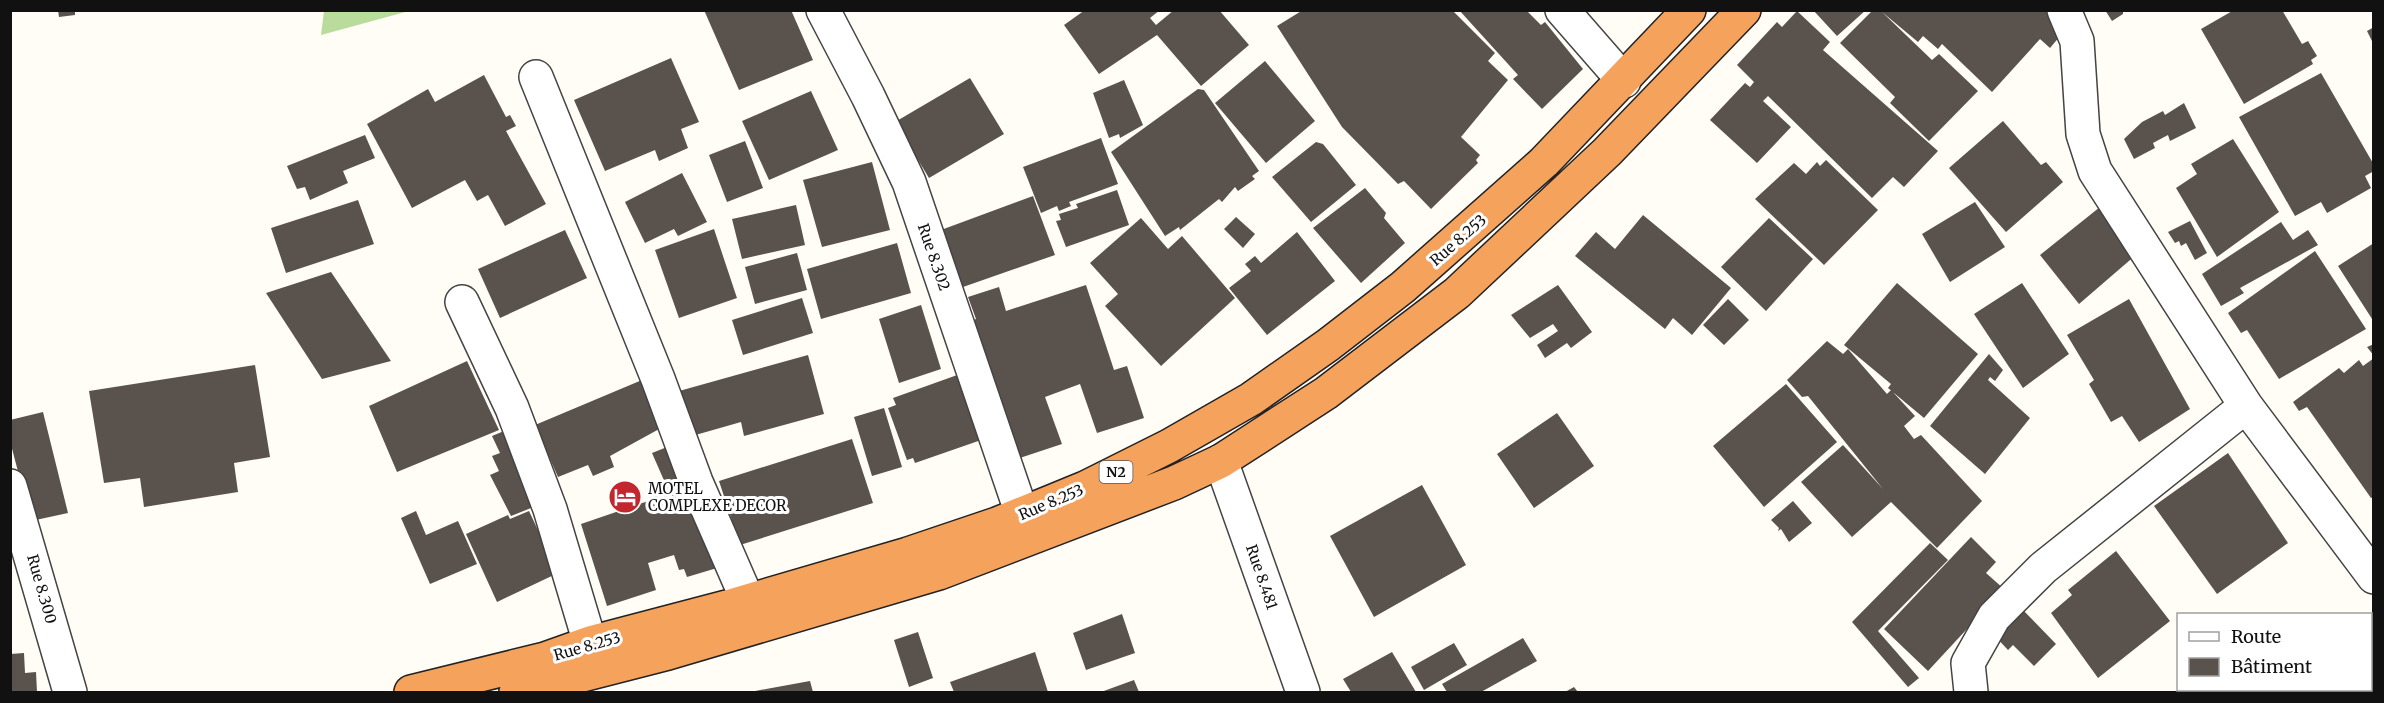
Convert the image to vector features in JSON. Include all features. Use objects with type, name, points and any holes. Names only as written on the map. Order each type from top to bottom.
[{"type":"highway","name":"Rue 8.253","points":[[411,693],[545,659],[590,643],[748,601],[908,554],[1022,514],[1085,488],[1169,446],[1251,399],[1328,345],[1475,226],[1544,162],[1689,10]]},
{"type":"highway","name":"Rue 8.253","points":[[516,693],[668,653],[939,573],[1174,483],[1221,461],[1326,393],[1457,293],[1607,152],[1744,10]]},
{"type":"street","name":"Rue 8.302","points":[[823,10],[909,182],[1022,514]]},
{"type":"street","points":[[1562,10],[1623,81]]},
{"type":"street","points":[[2064,10],[2077,41],[2083,134],[2095,171],[2246,406],[2373,577]]},
{"type":"street","points":[[536,77],[658,379],[696,482],[748,601]]},
{"type":"street","points":[[462,302],[512,408],[550,509],[590,643]]},
{"type":"street","points":[[1971,693],[1968,663],[1994,617],[2043,568],[2246,406]]},
{"type":"street","name":"Rue 8.481","points":[[1221,461],[1303,693]]},
{"type":"street","name":"Rue 8.300","points":[[10,486],[70,693]]},
{"type":"green space","points":[[324,10],[409,11],[321,35]]},
{"type":"building","points":[[58,10],[75,10],[75,15],[59,17]]},
{"type":"building","points":[[704,10],[791,10],[813,60],[739,90]]},
{"type":"building","points":[[1085,10],[1160,10],[1150,18],[1156,25],[1174,10],[1219,10],[1249,45],[1201,86],[1157,35],[1099,74],[1064,25]]},
{"type":"building","points":[[1303,10],[1452,10],[1495,53],[1488,61],[1508,80],[1461,137],[1480,155],[1476,160],[1478,163],[1431,209],[1404,181],[1398,184],[1342,127],[1277,26]]},
{"type":"building","points":[[1459,10],[1526,10],[1541,25],[1545,22],[1583,69],[1542,109],[1513,79],[1518,75]]},
{"type":"building","points":[[1813,10],[1866,10],[1837,36]]},
{"type":"building","points":[[1873,10],[2050,10],[2066,29],[2050,48],[2040,39],[1992,92],[1942,44],[1938,49],[1923,36],[1918,42],[1882,12],[1932,60],[1939,54],[1978,91],[1929,141],[1890,103],[1895,97],[1840,43]]},
{"type":"building","points":[[2105,10],[2123,10],[2123,14],[2112,21]]},
{"type":"building","points":[[2234,10],[2282,10],[2302,44],[2308,41],[2317,56],[2311,60],[2313,64],[2244,104],[2201,29]]},
{"type":"building","points":[[1797,11],[1830,42],[1823,50],[1938,151],[1904,187],[1893,177],[1872,198],[1768,96],[1763,101],[1791,127],[1757,163],[1710,120],[1745,83],[1750,87],[1754,82],[1737,65],[1777,22],[1782,27]]},
{"type":"building","points":[[2374,27],[2374,45],[2367,31]]},
{"type":"building","points":[[671,58],[699,122],[681,129],[688,148],[659,161],[655,150],[605,171],[574,100]]},
{"type":"building","points":[[1265,61],[1315,121],[1266,163],[1215,103]]},
{"type":"building","points":[[2321,73],[2374,165],[2374,171],[2365,176],[2371,188],[2327,213],[2321,202],[2295,216],[2239,117]]},
{"type":"building","points":[[484,75],[506,117],[510,115],[516,126],[506,131],[546,204],[505,226],[488,195],[477,201],[465,180],[412,208],[367,124],[428,89],[435,102]]},
{"type":"building","points":[[970,78],[1004,134],[929,178],[895,122]]},
{"type":"building","points":[[1124,80],[1143,125],[1120,138],[1119,134],[1109,138],[1093,93]]},
{"type":"building","points":[[1198,89],[1204,90],[1259,171],[1252,176],[1255,179],[1238,191],[1235,187],[1222,202],[1219,199],[1180,230],[1179,227],[1165,236],[1111,152]]},
{"type":"building","points":[[811,91],[838,150],[769,180],[742,121]]},
{"type":"building","points":[[2184,103],[2196,128],[2170,141],[2168,135],[2153,143],[2155,148],[2134,159],[2124,139],[2142,122],[2163,111],[2165,115]]},
{"type":"building","points":[[2003,121],[2041,165],[2046,162],[2063,182],[2006,232],[1949,168]]},
{"type":"building","points":[[365,135],[375,158],[343,171],[348,183],[310,200],[305,187],[297,189],[287,166]]},
{"type":"building","points":[[1101,138],[1118,184],[1069,202],[1071,206],[1059,211],[1057,206],[1041,213],[1023,167]]},
{"type":"building","points":[[2233,139],[2279,212],[2217,257],[2176,188],[2197,174],[2191,164]]},
{"type":"building","points":[[745,141],[763,188],[727,202],[709,155]]},
{"type":"building","points":[[1316,142],[1323,144],[1356,185],[1311,222],[1272,177]]},
{"type":"building","points":[[1826,160],[1878,210],[1824,265],[1755,199],[1794,163],[1806,174],[1817,162],[1820,166]]},
{"type":"building","points":[[872,162],[890,230],[822,247],[803,180]]},
{"type":"building","points":[[682,173],[707,222],[678,236],[674,229],[645,243],[625,202]]},
{"type":"building","points":[[1365,188],[1386,213],[1384,218],[1405,243],[1361,283],[1313,228]]},
{"type":"building","points":[[1117,190],[1129,225],[1066,247],[1056,221],[1061,220],[1059,214],[1078,208],[1076,204]]},
{"type":"building","points":[[1033,196],[1055,255],[963,287],[941,230]]},
{"type":"building","points":[[358,200],[374,244],[286,273],[271,228]]},
{"type":"building","points":[[1975,202],[2005,247],[1950,282],[1922,234]]},
{"type":"building","points":[[796,205],[805,245],[742,259],[732,219]]},
{"type":"building","points":[[2100,207],[2137,254],[2079,304],[2040,255]]},
{"type":"building","points":[[1643,215],[1731,288],[1692,335],[1673,318],[1665,329],[1575,256],[1596,232],[1615,249]]},
{"type":"building","points":[[1236,217],[1255,234],[1243,248],[1224,229]]},
{"type":"building","points":[[1141,218],[1168,249],[1182,236],[1235,298],[1161,366],[1105,306],[1118,294],[1090,263]]},
{"type":"building","points":[[1769,218],[1813,259],[1766,311],[1721,267]]},
{"type":"building","points":[[2190,221],[2207,253],[2195,260],[2186,243],[2181,246],[2179,241],[2175,243],[2168,232]]},
{"type":"building","points":[[2281,222],[2293,240],[2308,230],[2318,245],[2240,288],[2244,293],[2221,306],[2202,274]]},
{"type":"building","points":[[714,229],[737,298],[679,318],[655,250]]},
{"type":"building","points":[[565,230],[587,278],[500,318],[478,269]]},
{"type":"building","points":[[1297,232],[1335,281],[1267,335],[1229,288],[1251,271],[1245,264],[1255,256],[1261,263]]},
{"type":"building","points":[[897,243],[911,293],[821,319],[807,269]]},
{"type":"building","points":[[2374,243],[2374,322],[2338,266]]},
{"type":"building","points":[[2315,251],[2366,329],[2279,379],[2247,330],[2241,333],[2228,313]]},
{"type":"building","points":[[797,253],[807,290],[755,304],[745,267]]},
{"type":"building","points":[[331,272],[391,361],[322,379],[266,293]]},
{"type":"building","points":[[1897,283],[1978,354],[1924,418],[1888,388],[1891,384],[1844,345]]},
{"type":"building","points":[[2022,283],[2069,354],[2023,388],[1974,314]]},
{"type":"building","points":[[1086,285],[1114,370],[1127,366],[1144,418],[1097,433],[1080,384],[1045,397],[1062,444],[1014,460],[969,322],[976,319],[968,297],[999,287],[1006,311]]},
{"type":"building","points":[[1558,285],[1592,332],[1571,348],[1567,343],[1545,358],[1537,345],[1558,331],[1553,324],[1530,338],[1511,315]]},
{"type":"building","points":[[802,298],[813,333],[743,355],[732,320]]},
{"type":"building","points":[[1728,299],[1749,320],[1724,345],[1703,325]]},
{"type":"building","points":[[2129,299],[2190,409],[2139,442],[2122,416],[2111,422],[2089,384],[2094,380],[2067,335]]},
{"type":"building","points":[[921,305],[941,369],[899,383],[879,319]]},
{"type":"building","points":[[1827,341],[1843,354],[1848,349],[1887,394],[1891,390],[1915,416],[1904,426],[1914,439],[1921,435],[1982,501],[1937,548],[1891,502],[1852,537],[1801,482],[1843,445],[1883,489],[1808,396],[1802,397],[1787,380]]},
{"type":"building","points":[[2374,344],[2374,356],[2367,347]]},
{"type":"building","points":[[1989,354],[2003,370],[1995,381],[1990,377],[1988,380],[2030,418],[1985,474],[1930,426]]},
{"type":"building","points":[[808,355],[824,414],[744,436],[741,422],[685,438],[672,393]]},
{"type":"building","points":[[2374,358],[2374,497],[2371,498],[2307,407],[2299,411],[2293,402],[2339,368],[2344,373],[2359,360],[2363,366]]},
{"type":"building","points":[[467,361],[499,430],[397,472],[369,406]]},
{"type":"building","points":[[255,365],[270,457],[234,463],[238,492],[144,507],[140,478],[104,483],[89,391]]},
{"type":"building","points":[[960,374],[984,439],[915,463],[913,458],[907,460],[888,408],[896,405],[893,398]]},
{"type":"building","points":[[642,380],[661,428],[610,456],[614,467],[593,476],[588,465],[558,477],[535,425]]},
{"type":"building","points":[[1786,384],[1837,442],[1764,507],[1713,446]]},
{"type":"building","points":[[884,408],[902,467],[872,476],[854,417]]},
{"type":"building","points":[[43,412],[68,513],[31,521],[10,441],[10,420]]},
{"type":"building","points":[[1557,413],[1594,466],[1534,508],[1497,454]]},
{"type":"building","points":[[511,428],[546,502],[511,516],[490,475],[499,471],[492,456],[500,453],[492,436]]},
{"type":"building","points":[[852,439],[873,503],[740,545],[719,481]]},
{"type":"building","points":[[672,445],[717,568],[687,577],[684,569],[679,570],[674,555],[648,563],[656,590],[607,606],[581,524],[654,499],[650,491],[666,485],[652,453]]},
{"type":"building","points":[[2228,453],[2288,543],[2217,594],[2154,506]]},
{"type":"building","points":[[1422,485],[1466,565],[1374,617],[1330,536]]},
{"type":"building","points":[[1793,501],[1812,523],[1789,542],[1781,529],[1778,531],[1779,528],[1771,520]]},
{"type":"building","points":[[416,511],[426,535],[458,521],[477,564],[430,584],[401,518]]},
{"type":"building","points":[[529,511],[558,573],[497,602],[466,534],[508,515],[510,519]]},
{"type":"building","points":[[1971,537],[1996,562],[1986,573],[2004,589],[1928,671],[1884,629]]},
{"type":"building","points":[[1930,543],[1948,560],[1878,631],[1919,678],[1908,687],[1852,622]]},
{"type":"building","points":[[2116,551],[2170,621],[2098,678],[2051,613],[2072,595],[2068,590]]},
{"type":"building","points":[[2021,608],[2056,644],[2034,666],[2013,645],[2008,650],[1994,635]]},
{"type":"building","points":[[1122,614],[1135,653],[1086,670],[1073,633]]},
{"type":"building","points":[[918,632],[933,678],[909,687],[894,640]]},
{"type":"building","points":[[1523,638],[1537,661],[1481,692],[1447,692],[1442,684]]},
{"type":"building","points":[[1454,643],[1467,665],[1424,690],[1411,667]]},
{"type":"building","points":[[1035,652],[1048,692],[954,692],[950,682]]},
{"type":"building","points":[[1392,652],[1416,692],[1351,692],[1343,679]]},
{"type":"building","points":[[24,653],[25,673],[36,672],[37,692],[10,692],[10,654]]},
{"type":"building","points":[[1134,680],[1139,692],[1101,692]]},
{"type":"building","points":[[810,681],[813,692],[755,692],[755,691]]},
{"type":"building","points":[[1574,687],[1578,692],[1565,692]]},
{"type":"building","points":[[2346,691],[2346,692],[2239,692]]},
{"type":"place","name":"MOTEL COMPLEXE DECOR","points":[[625,497]]}]
